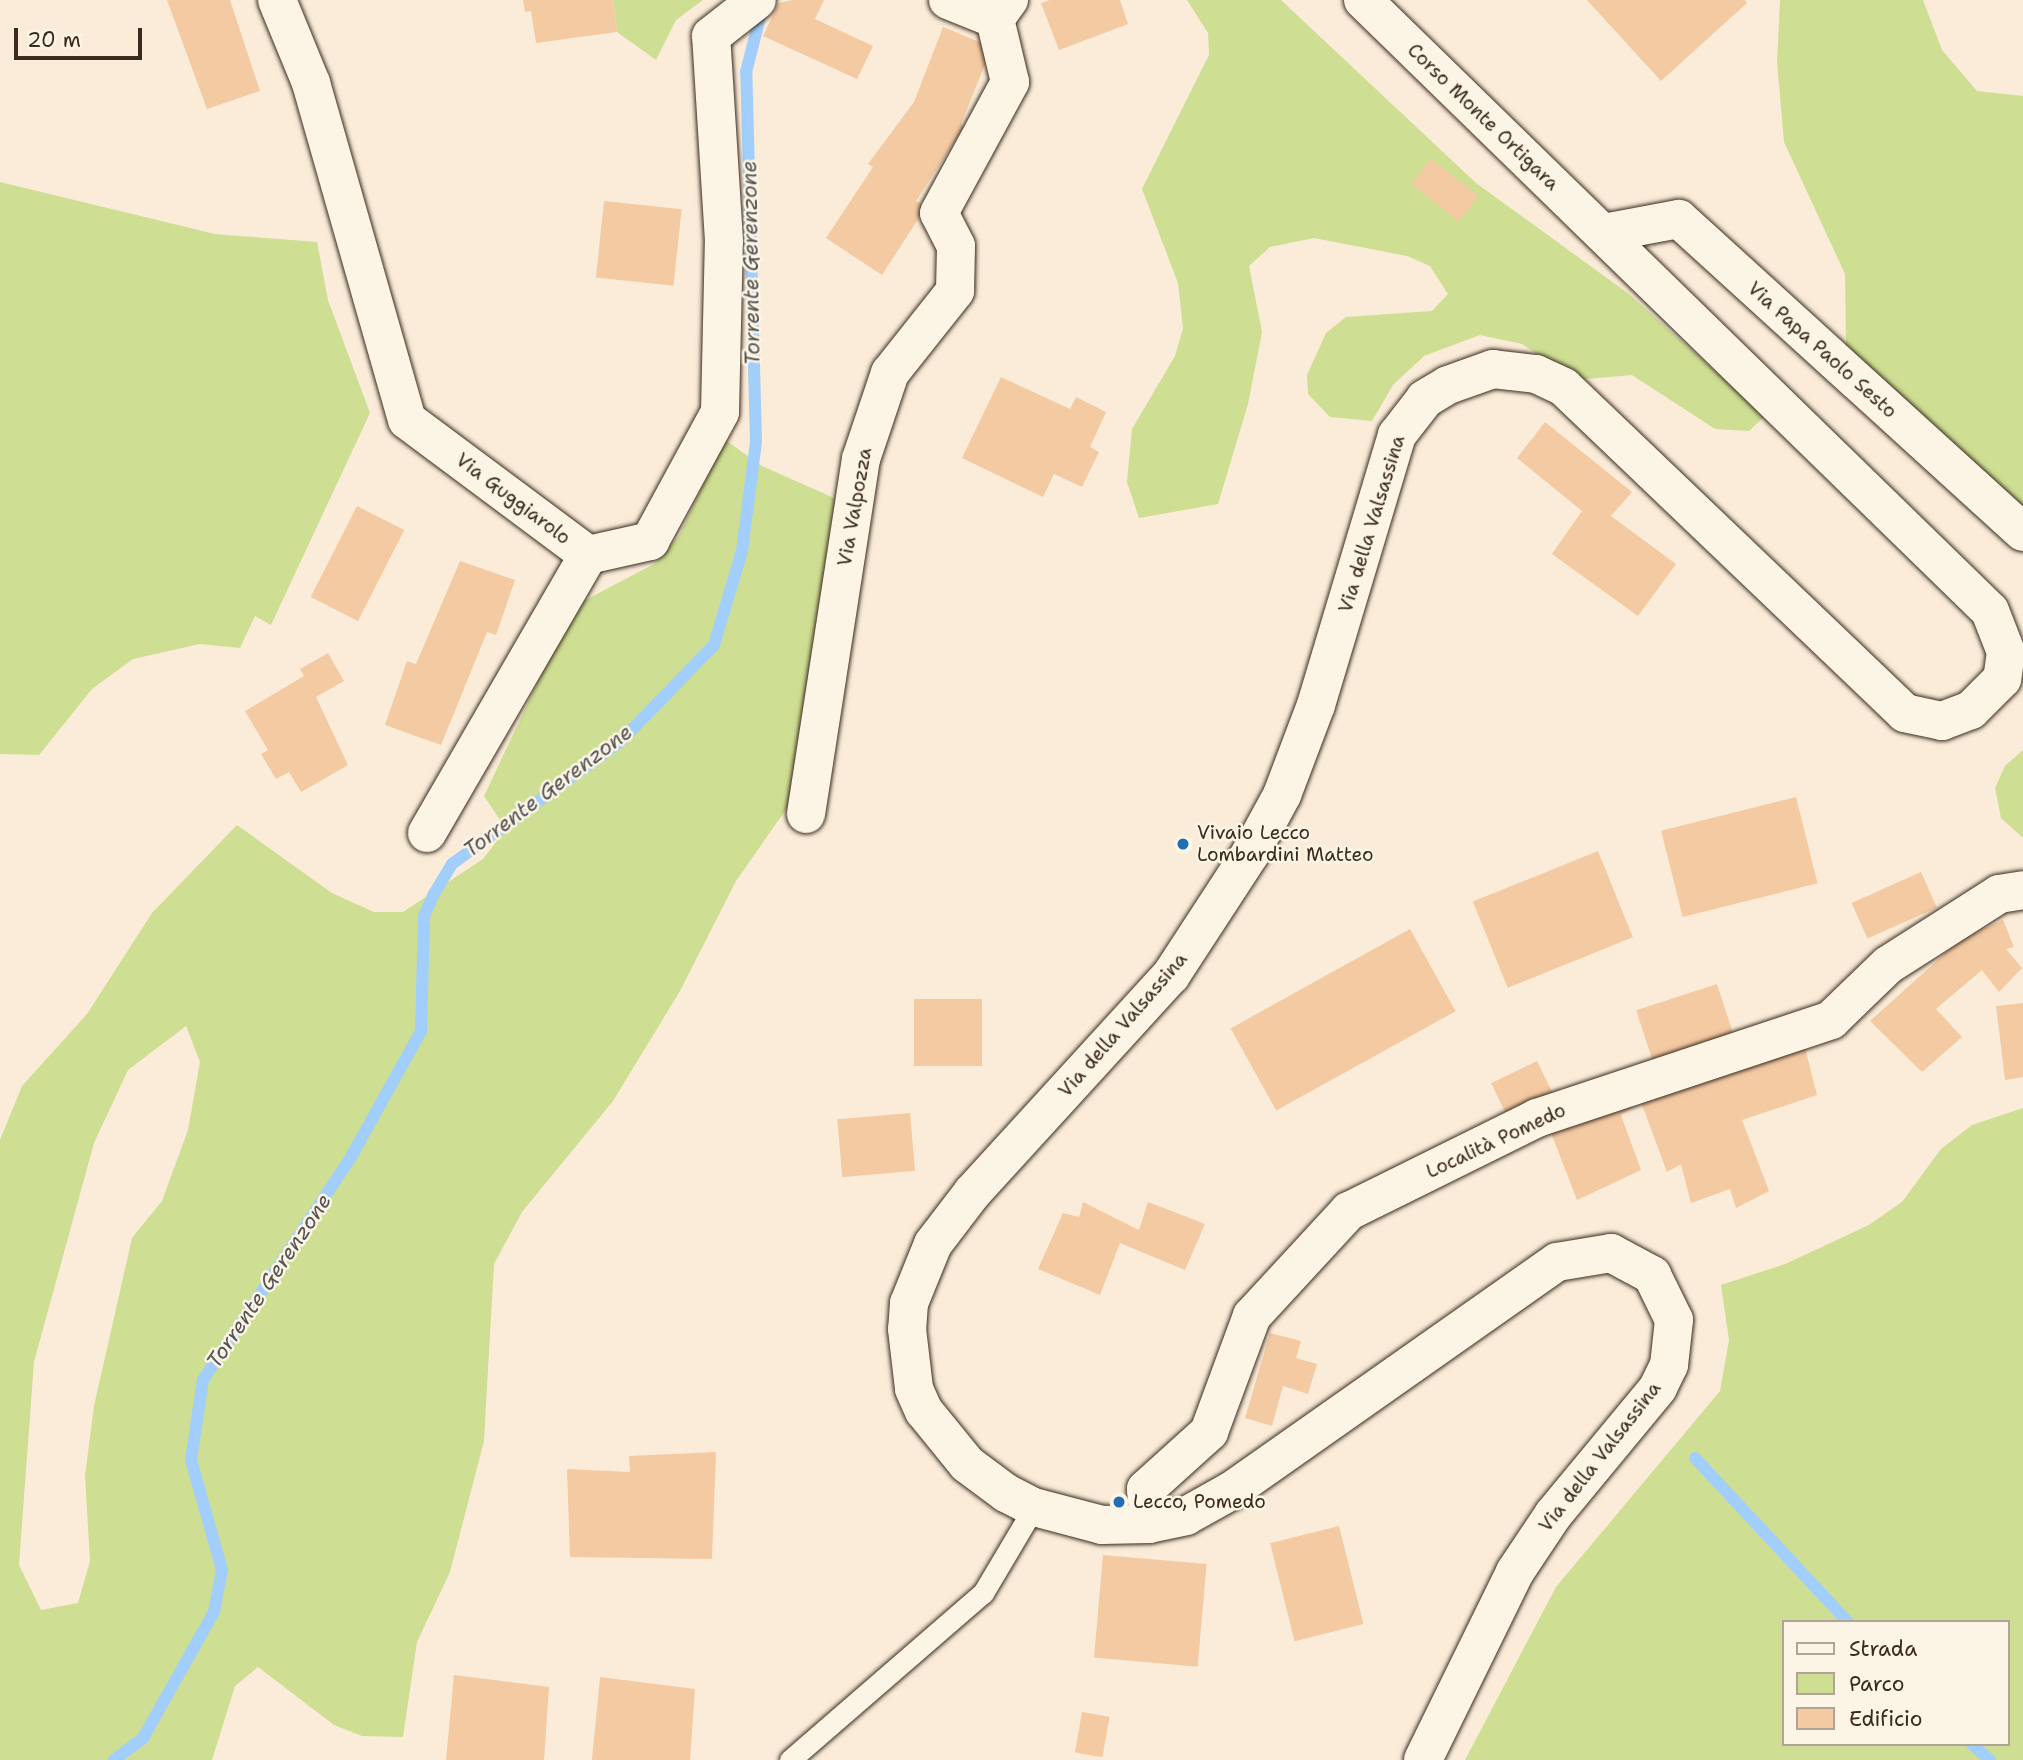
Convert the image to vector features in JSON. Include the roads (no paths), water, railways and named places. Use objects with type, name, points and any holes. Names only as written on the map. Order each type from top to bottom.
[{"type":"main road","name":"Via Guggiarolo","points":[[277,0],[311,83],[407,419],[588,555],[650,541],[720,412],[724,241],[711,36],[757,0]]},
{"type":"main road","points":[[948,0],[1002,10]]},
{"type":"main road","name":"Corso Monte Ortigara","points":[[1363,0],[1604,233]]},
{"type":"main road","name":"Via Valpozza","points":[[806,814],[861,458],[890,373],[955,291],[956,246],[939,213],[1010,82],[1002,10]]},
{"type":"main road","name":"Via Papa Paolo Sesto","points":[[1604,233],[1679,219],[2023,532]]},
{"type":"main road","name":"Via della Valsassina","points":[[1423,1760],[1514,1572],[1553,1515],[1658,1388],[1669,1365],[1675,1333],[1670,1303],[1645,1270],[1626,1257],[1594,1253],[1539,1270],[1231,1491],[1186,1516],[1149,1524],[1102,1525],[1034,1507],[967,1464],[925,1411],[914,1389],[907,1340],[916,1283],[933,1244],[959,1208],[1171,975],[1260,836],[1292,774],[1316,705],[1397,435],[1425,399],[1493,369],[1536,374],[1564,387],[1905,713],[1942,720],[1971,710],[2002,679],[2014,650],[1990,611],[1604,233]]},
{"type":"main road","points":[[428,833],[588,555]]},
{"type":"main road","name":"Località Pomedo","points":[[1149,1524],[1146,1489],[1209,1432],[1252,1316],[1349,1211],[1537,1118],[1831,1020],[1888,965],[1999,894],[2023,890]]},
{"type":"lane","points":[[790,1760],[982,1593],[1034,1507]]},
{"type":"waterway","name":"Torrente Gerenzone","points":[[114,1760],[143,1738],[214,1612],[222,1570],[191,1460],[203,1380],[351,1157],[421,1031],[424,916],[434,894],[452,864],[621,741],[714,645],[742,551],[756,442],[746,72],[762,9]]},
{"type":"waterway","points":[[1695,1458],[1846,1620]]},
{"type":"waterway","points":[[1974,1746],[1990,1760]]},
{"type":"place","name":"Vivaio Lecco Lombardini Matteo","points":[[1183,844]]},
{"type":"place","name":"Lecco, Pomedo","points":[[1119,1502]]}]
